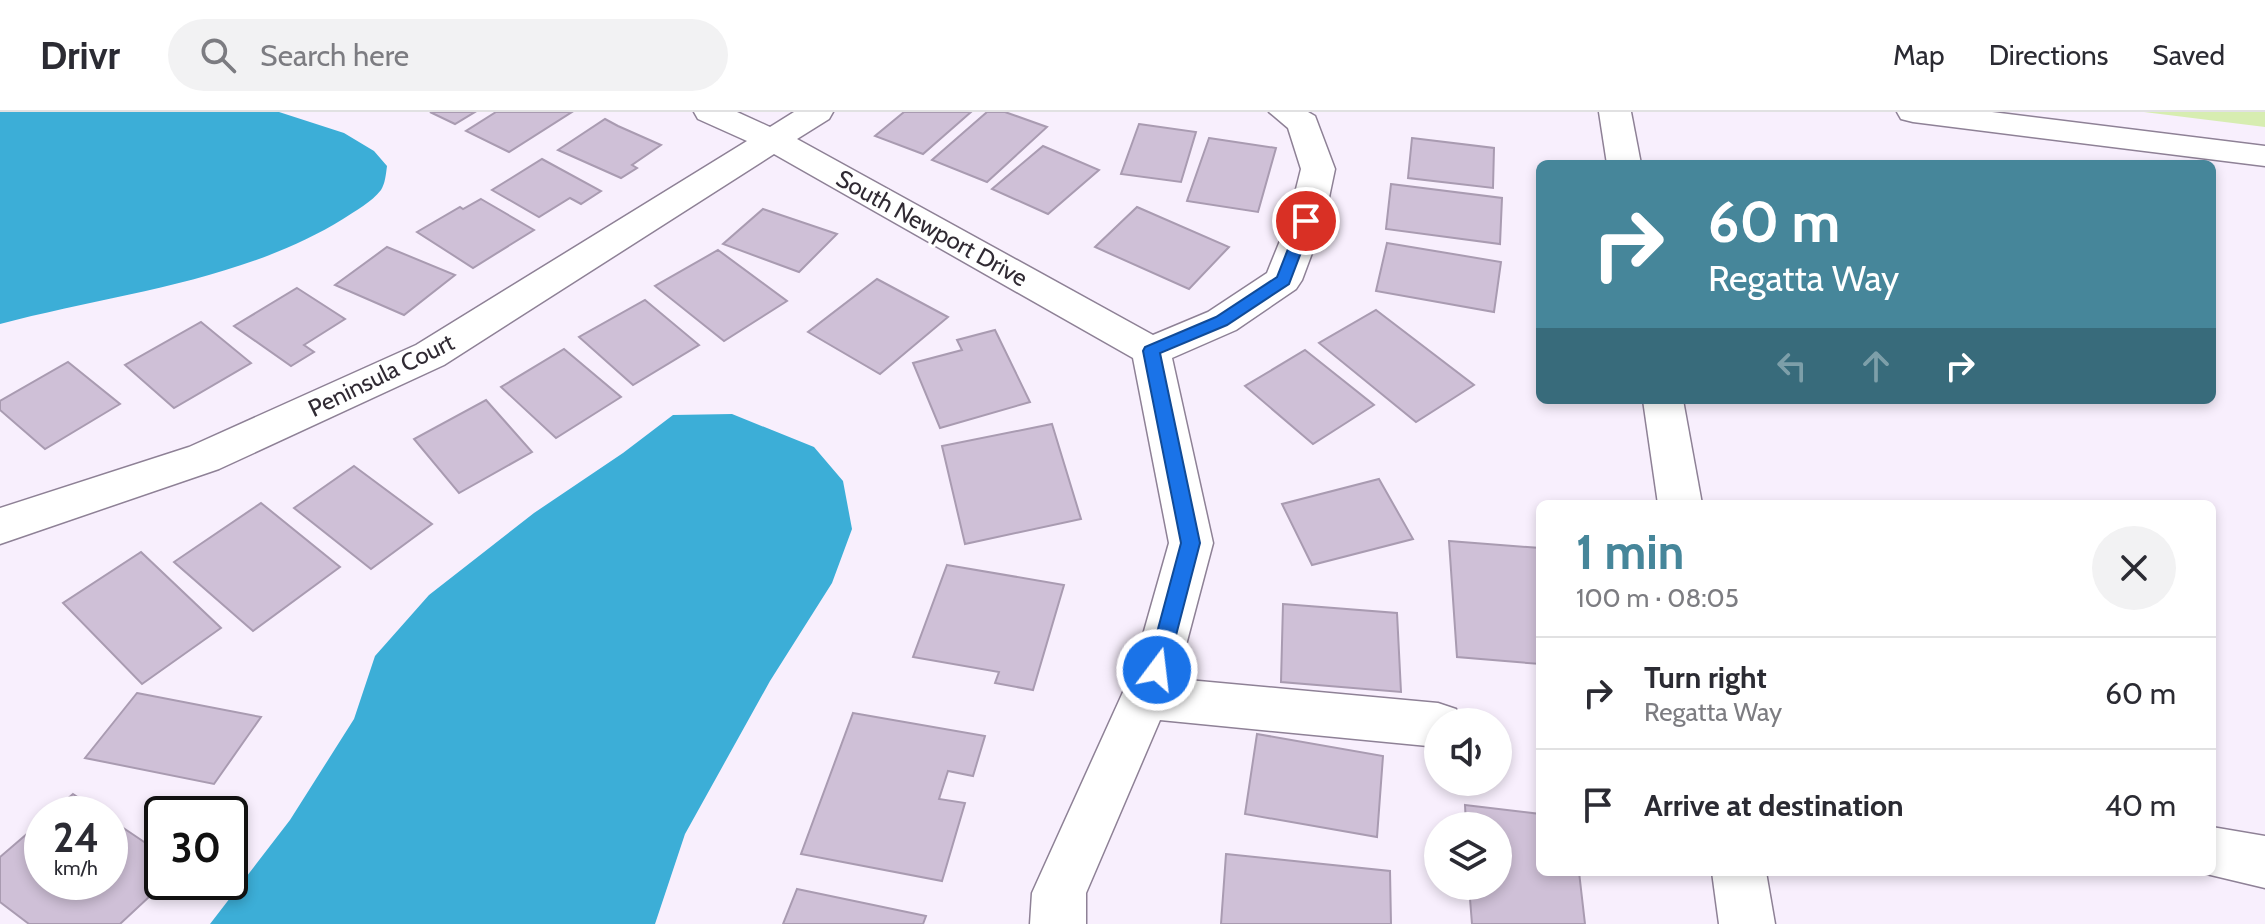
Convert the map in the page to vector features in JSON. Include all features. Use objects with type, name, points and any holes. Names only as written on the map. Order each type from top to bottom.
[{"type":"street","name":"South Newport Drive","points":[[710,112],[775,141],[1151,351]]},
{"type":"street","name":"Peninsula Court","points":[[0,526],[204,458],[430,355],[817,112]]},
{"type":"street","points":[[1058,924],[1059,893],[1157,670],[1191,543],[1151,351],[1222,321],[1283,280],[1306,221],[1318,169],[1303,123],[1285,112]]},
{"type":"street","points":[[1615,112],[1623,160]]},
{"type":"street","points":[[1913,112],[2265,156]]},
{"type":"street","points":[[1664,404],[1679,500]]},
{"type":"street","points":[[1145,697],[1424,724]]},
{"type":"street","points":[[2216,853],[2265,862]]},
{"type":"street","points":[[1740,876],[1747,924]]},
{"type":"green space","points":[[2144,112],[2265,112],[2265,127]]},
{"type":"water","points":[[0,112],[279,112],[344,133],[374,151],[387,166],[386,176],[381,190],[373,198],[343,219],[262,258],[176,284],[0,324]]},
{"type":"water","points":[[732,414],[814,447],[843,481],[852,529],[832,583],[770,681],[685,834],[655,924],[210,924],[228,900],[248,900],[248,875],[290,820],[354,719],[375,656],[429,595],[534,513],[673,415]]},
{"type":"building","points":[[430,112],[475,112],[455,124]]},
{"type":"building","points":[[496,112],[572,112],[509,152],[466,131]]},
{"type":"building","points":[[904,112],[971,112],[923,154],[875,136]]},
{"type":"building","points":[[987,112],[1005,112],[1047,127],[987,182],[932,160]]},
{"type":"building","points":[[605,119],[661,145],[632,165],[637,168],[621,178],[558,150]]},
{"type":"building","points":[[1139,124],[1196,132],[1181,182],[1121,174]]},
{"type":"building","points":[[1209,138],[1276,148],[1258,212],[1187,201]]},
{"type":"building","points":[[1412,138],[1494,148],[1493,188],[1408,178]]},
{"type":"building","points":[[1043,146],[1099,170],[1048,214],[992,189]]},
{"type":"building","points":[[542,159],[601,191],[581,204],[570,198],[539,217],[492,190]]},
{"type":"building","points":[[1391,184],[1502,198],[1500,244],[1386,229]]},
{"type":"building","points":[[481,199],[534,230],[473,268],[417,232],[460,207],[463,209]]},
{"type":"building","points":[[1137,207],[1229,247],[1189,289],[1095,247]]},
{"type":"building","points":[[763,209],[837,234],[799,272],[723,244]]},
{"type":"building","points":[[1387,243],[1501,262],[1494,312],[1376,291]]},
{"type":"building","points":[[387,247],[455,275],[404,315],[335,285]]},
{"type":"building","points":[[718,250],[787,301],[724,341],[655,286]]},
{"type":"building","points":[[877,279],[948,317],[880,374],[808,332]]},
{"type":"building","points":[[297,288],[345,319],[304,345],[314,352],[291,366],[234,326]]},
{"type":"building","points":[[645,300],[699,345],[633,385],[579,337]]},
{"type":"building","points":[[1376,310],[1474,385],[1416,422],[1319,343]]},
{"type":"building","points":[[201,322],[251,363],[174,408],[125,365]]},
{"type":"building","points":[[995,330],[1030,402],[940,428],[913,363],[962,350],[957,340]]},
{"type":"building","points":[[564,349],[621,397],[556,438],[501,387]]},
{"type":"building","points":[[1305,350],[1374,405],[1313,444],[1245,386]]},
{"type":"building","points":[[68,362],[120,404],[45,449],[0,410],[0,401]]},
{"type":"building","points":[[486,400],[532,452],[459,493],[414,439]]},
{"type":"building","points":[[1052,424],[1081,519],[965,544],[942,446]]},
{"type":"building","points":[[354,466],[432,524],[371,569],[294,508]]},
{"type":"building","points":[[1379,479],[1413,539],[1312,565],[1282,504]]},
{"type":"building","points":[[261,503],[340,567],[253,631],[174,562]]},
{"type":"building","points":[[1449,541],[1536,548],[1536,664],[1457,657]]},
{"type":"building","points":[[141,552],[221,628],[142,684],[63,603]]},
{"type":"building","points":[[947,565],[1064,585],[1033,690],[995,683],[999,672],[913,657]]},
{"type":"building","points":[[1283,604],[1397,613],[1401,692],[1281,682]]},
{"type":"building","points":[[137,693],[261,717],[214,784],[85,758]]},
{"type":"building","points":[[853,713],[985,736],[973,776],[948,771],[939,799],[965,803],[942,881],[801,854]]},
{"type":"building","points":[[1257,734],[1383,756],[1377,837],[1245,814]]},
{"type":"building","points":[[1465,805],[1536,814],[1536,876],[1579,876],[1585,924],[1472,924],[1470,900],[1512,900],[1512,812],[1465,812]]},
{"type":"building","points":[[128,831],[144,842],[146,900],[120,924],[29,924],[0,902],[0,857],[24,836],[24,900],[128,900]]},
{"type":"building","points":[[1226,854],[1390,871],[1391,924],[1221,924]]},
{"type":"building","points":[[797,889],[926,916],[923,924],[783,924]]},
{"type":"route","points":[[1157,670],[1191,543],[1151,351],[1222,321],[1283,280],[1306,221]]}]
